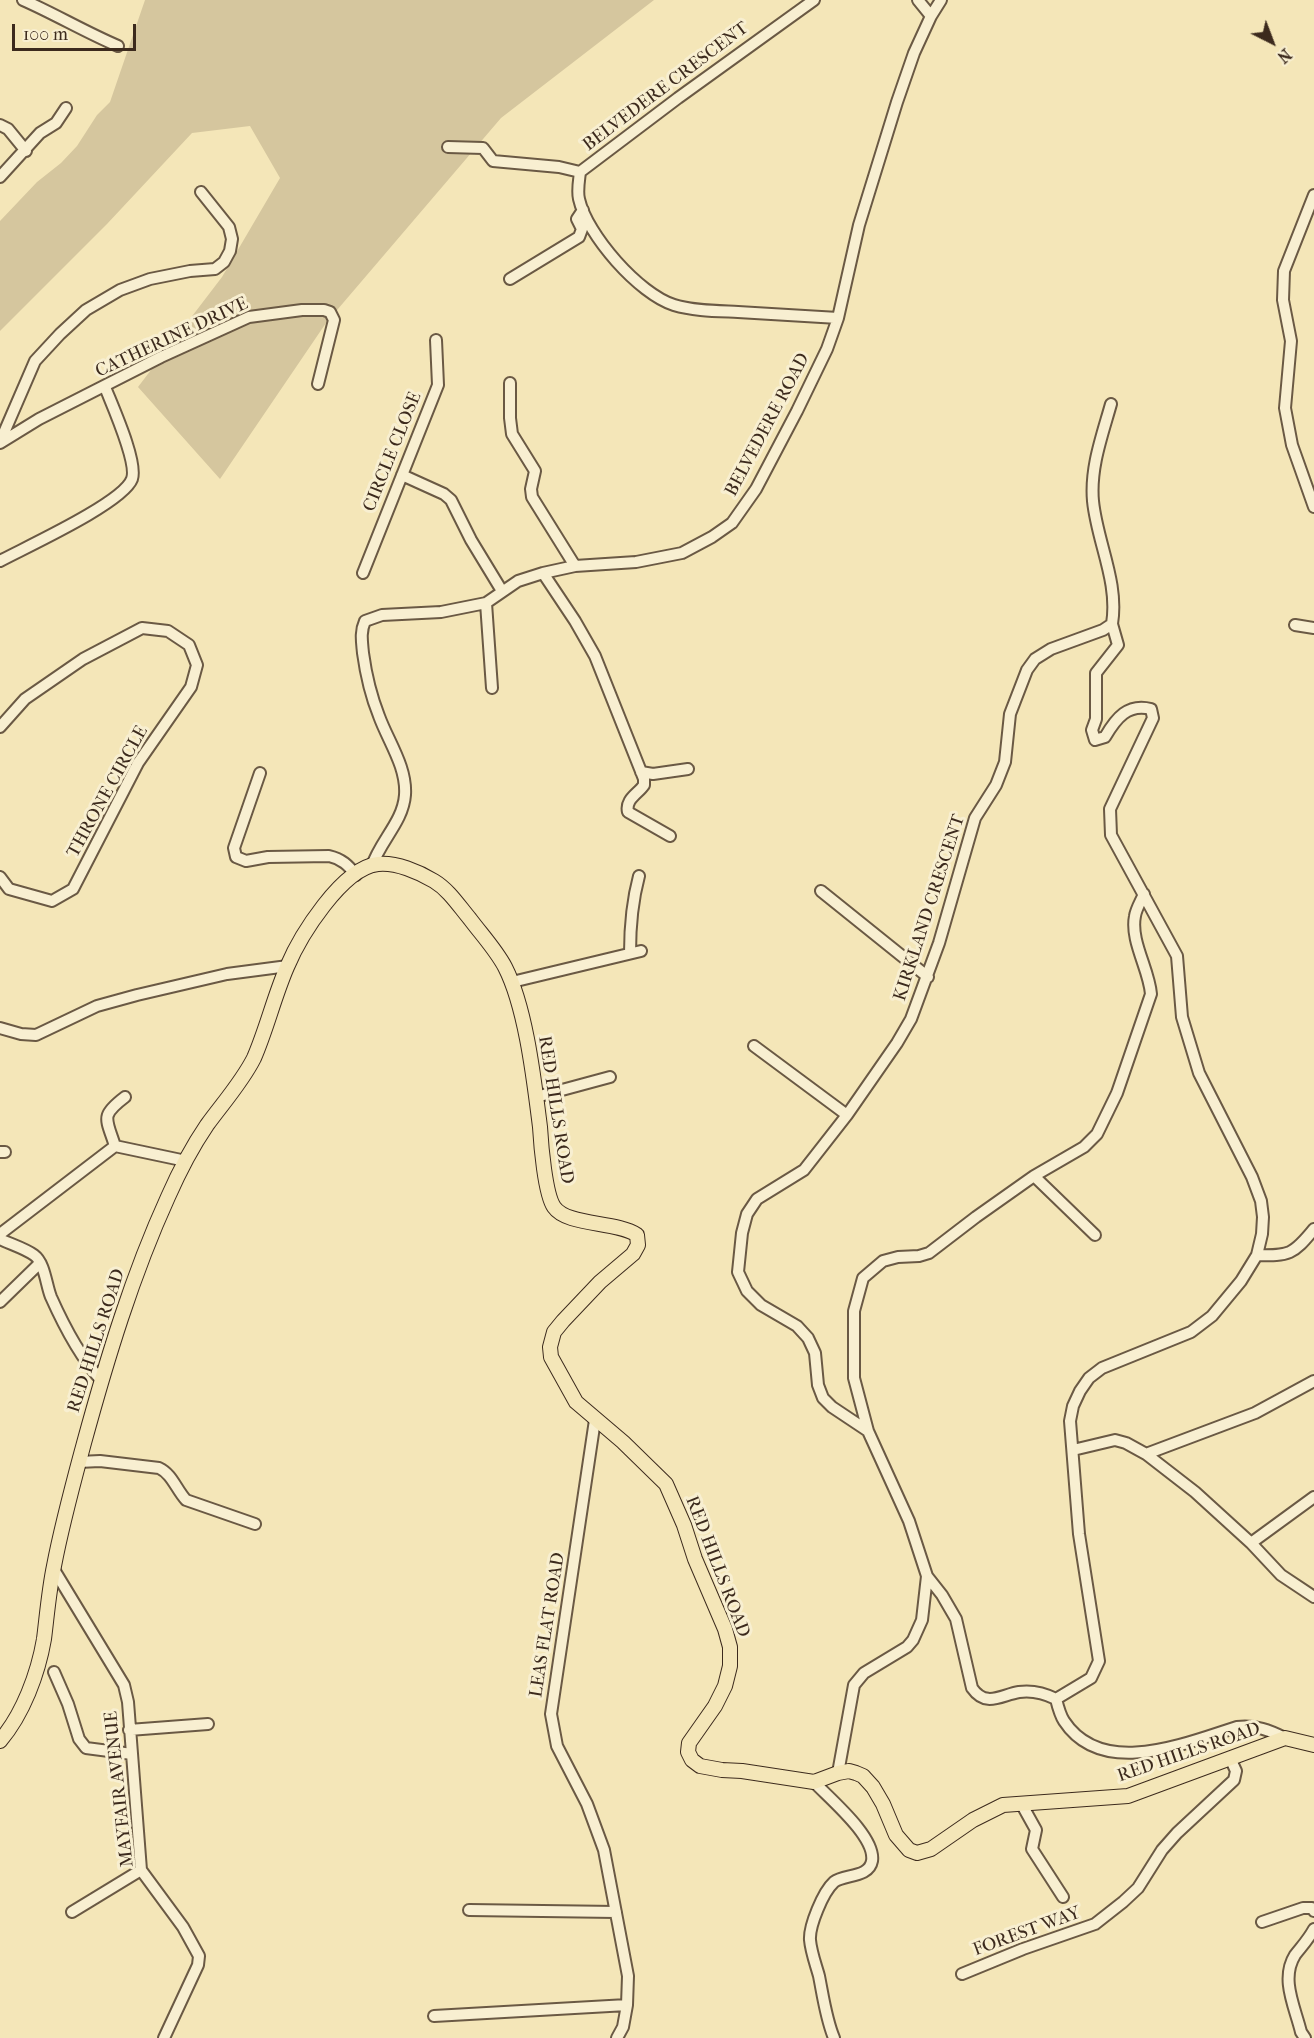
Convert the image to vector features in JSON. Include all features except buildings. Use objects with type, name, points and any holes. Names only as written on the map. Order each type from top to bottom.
[{"type":"main road","name":"RED HILLS ROAD","points":[[0,1741],[10,1729],[33,1678],[43,1642],[53,1568],[62,1527],[101,1380],[119,1322],[168,1197],[204,1130],[250,1065],[263,1038],[288,966],[318,912],[356,875],[381,864],[408,870],[440,885],[488,941],[503,964],[512,982],[520,1009],[551,1199],[555,1208],[561,1214],[588,1222],[627,1229],[637,1235],[638,1245],[633,1254],[600,1282],[554,1332],[550,1347],[551,1357],[576,1402],[623,1442],[666,1484],[725,1629],[730,1647],[730,1666],[725,1686],[715,1706],[689,1743],[688,1752],[692,1760],[700,1766],[722,1770],[814,1782],[838,1773],[849,1772],[863,1776],[873,1786],[896,1835],[909,1850],[917,1852],[931,1849],[973,1821],[1003,1805],[1128,1796],[1285,1738],[1314,1746]]},
{"type":"street","points":[[23,0],[89,34],[118,46]]},
{"type":"street","name":"BELVEDERE CRESCENT","points":[[814,0],[580,172],[578,197],[600,241],[618,264],[656,296],[673,305],[703,310],[838,318]]},
{"type":"street","points":[[918,0],[931,16]]},
{"type":"street","name":"BELVEDERE ROAD","points":[[372,866],[375,855],[400,815],[405,792],[403,775],[379,717],[369,685],[362,637],[362,627],[365,621],[382,615],[441,612],[486,603],[518,581],[575,566],[636,562],[682,553],[732,523],[756,489],[828,349],[838,318],[859,225],[879,159],[914,53],[941,0]]},
{"type":"street","points":[[0,177],[40,133],[56,123],[66,108]]},
{"type":"street","points":[[0,125],[8,129],[26,151]]},
{"type":"street","points":[[448,147],[483,148],[493,161],[559,167],[580,172]]},
{"type":"street","points":[[0,442],[35,361],[86,310],[120,290],[150,279],[215,268],[224,262],[230,251],[232,239],[229,227],[201,192]]},
{"type":"street","points":[[1314,195],[1284,271],[1283,300],[1291,341],[1285,408],[1292,445],[1314,507]]},
{"type":"street","points":[[510,279],[579,237],[582,229],[577,219],[583,210]]},
{"type":"street","name":"CATHERINE DRIVE","points":[[0,442],[39,419],[161,357],[249,317],[302,310],[324,310],[332,314],[334,320],[318,384]]},
{"type":"street","name":"CIRCLE CLOSE","points":[[363,573],[438,385],[436,340]]},
{"type":"street","points":[[510,383],[512,434],[534,471],[532,497],[575,566]]},
{"type":"street","points":[[0,561],[113,499],[123,492],[132,478],[132,463],[126,441],[105,387]]},
{"type":"street","points":[[1056,1700],[1092,1678],[1100,1661],[1079,1534],[1070,1421],[1073,1406],[1089,1378],[1102,1368],[1191,1332],[1212,1316],[1241,1281],[1257,1256],[1263,1217],[1261,1201],[1252,1177],[1199,1073],[1182,1017],[1177,956],[1111,835],[1110,808],[1153,718],[1151,709],[1141,706],[1130,709],[1114,721],[1105,737],[1095,740],[1092,730],[1096,719],[1096,673],[1118,645],[1112,624],[1114,608],[1111,580],[1096,521],[1093,498],[1093,470],[1111,404]]},
{"type":"street","points":[[402,475],[444,494],[451,500],[471,540],[502,591]]},
{"type":"street","points":[[543,573],[595,656],[641,772],[644,785],[629,801],[628,812],[670,836]]},
{"type":"street","points":[[486,603],[492,688]]},
{"type":"street","name":"KIRKLAND CRESCENT","points":[[868,1431],[832,1407],[823,1398],[818,1385],[816,1353],[808,1338],[796,1326],[761,1305],[747,1291],[738,1272],[742,1233],[747,1214],[757,1199],[804,1170],[847,1115],[897,1043],[910,1019],[928,977],[975,818],[996,785],[1005,762],[1010,714],[1027,670],[1035,659],[1051,649],[1103,630],[1112,624]]},
{"type":"street","points":[[1295,625],[1314,628]]},
{"type":"street","name":"THRONE CIRCLE","points":[[0,727],[25,699],[83,659],[142,628],[168,631],[189,645],[197,665],[191,687],[138,763],[73,889],[52,901],[9,889],[0,877]]},
{"type":"street","points":[[641,772],[653,774],[688,769]]},
{"type":"street","points":[[260,773],[234,848],[236,857],[246,861],[268,857],[329,856],[339,858],[356,875]]},
{"type":"street","points":[[512,982],[636,952],[630,928],[634,893],[639,876]]},
{"type":"street","points":[[820,891],[928,977]]},
{"type":"street","points":[[1144,894],[1135,915],[1135,929],[1150,982],[1151,994],[1117,1093],[1096,1134],[1084,1147],[1034,1176],[976,1216],[929,1253],[883,1261],[862,1278],[854,1311],[854,1378],[868,1431],[909,1521],[927,1576],[942,1594],[956,1619],[972,1688],[977,1695],[993,1700],[1020,1692],[1037,1692],[1056,1700],[1062,1719],[1085,1742],[1096,1748],[1116,1753],[1156,1751],[1237,1727],[1261,1727],[1285,1738]]},
{"type":"street","points":[[0,1028],[36,1035],[97,1006],[137,995],[227,974],[288,966]]},
{"type":"street","points":[[754,1046],[847,1115]]},
{"type":"street","points":[[536,1096],[610,1077]]},
{"type":"street","points":[[115,1146],[107,1123],[107,1114],[109,1109],[125,1097]]},
{"type":"street","points":[[0,1233],[115,1146],[186,1161]]},
{"type":"street","points":[[1034,1176],[1095,1235]]},
{"type":"street","points":[[1257,1256],[1282,1256],[1293,1252],[1314,1229]]},
{"type":"street","points":[[0,1239],[35,1255],[40,1263],[51,1297],[91,1369],[101,1380]]},
{"type":"street","points":[[0,1302],[40,1263]]},
{"type":"street","points":[[1146,1454],[1255,1413],[1314,1381]]},
{"type":"street","name":"LEAS FLAT ROAD","points":[[595,1420],[551,1714],[557,1746],[587,1804],[604,1850],[628,1976],[627,2005],[623,2027],[617,2038]]},
{"type":"street","points":[[1073,1450],[1115,1440],[1146,1454],[1195,1492],[1251,1543],[1281,1575],[1314,1598]]},
{"type":"street","points":[[79,1461],[100,1461],[159,1468],[167,1471],[186,1500],[255,1524]]},
{"type":"street","points":[[1251,1543],[1314,1497]]},
{"type":"street","name":"MAYFAIR AVENUE","points":[[53,1568],[124,1685],[128,1702],[141,1870],[183,1927],[199,1956],[198,1965],[164,2038]]},
{"type":"street","points":[[838,1773],[854,1684],[864,1673],[907,1647],[913,1640],[922,1620],[927,1576]]},
{"type":"street","points":[[54,1672],[68,1704],[79,1739],[87,1748],[132,1754]]},
{"type":"street","points":[[129,1730],[208,1724]]},
{"type":"street","name":"FOREST WAY","points":[[962,1974],[1095,1924],[1107,1916],[1138,1888],[1162,1850],[1177,1833],[1234,1780],[1236,1771],[1230,1758]]},
{"type":"street","points":[[814,1782],[863,1834],[873,1859],[871,1867],[864,1872],[834,1882],[813,1920],[810,1939],[834,2038]]},
{"type":"street","points":[[1021,1803],[1036,1830],[1032,1849],[1063,1897]]},
{"type":"street","points":[[72,1912],[141,1870]]},
{"type":"street","points":[[1262,1922],[1303,1908],[1312,1908],[1314,1911]]},
{"type":"street","points":[[469,1910],[616,1912]]},
{"type":"street","points":[[1305,2038],[1301,2032],[1286,1979],[1294,1956],[1306,1944],[1314,1929]]},
{"type":"street","points":[[434,2016],[627,2005]]},
{"type":"shaded area","points":[[145,0],[654,0],[501,118],[326,323],[220,479],[138,387],[222,277],[280,178],[250,126],[192,133],[107,224],[0,331],[0,221],[37,182],[61,163],[77,146],[97,115],[110,102]]}]
